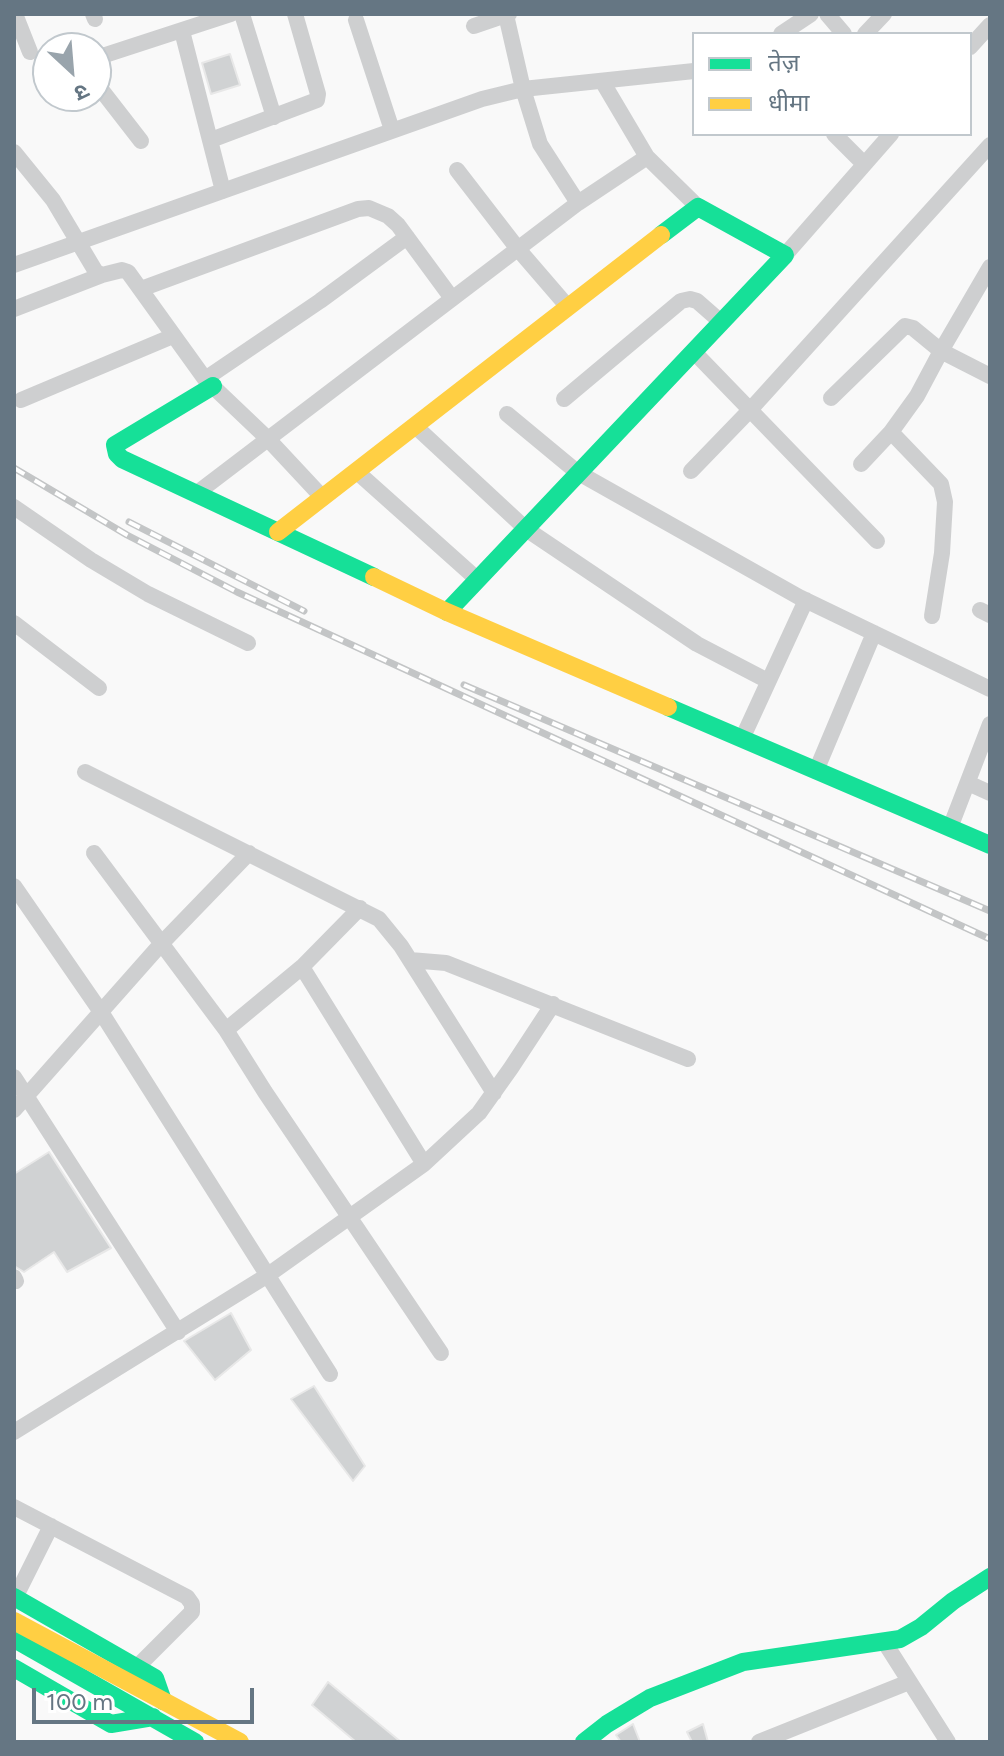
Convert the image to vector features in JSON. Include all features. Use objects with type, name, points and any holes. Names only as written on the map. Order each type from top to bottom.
[{"type":"street","points":[[15,14],[30,52]]},
{"type":"street","points":[[112,53],[231,14]]},
{"type":"street","points":[[242,14],[274,117]]},
{"type":"street","points":[[211,140],[318,98],[295,14]]},
{"type":"street","points":[[474,26],[507,14],[523,89],[540,144],[578,203]]},
{"type":"street","points":[[784,32],[811,14]]},
{"type":"street","points":[[827,14],[842,32]]},
{"type":"street","points":[[867,32],[884,14]]},
{"type":"street","points":[[356,20],[392,130]]},
{"type":"street","points":[[972,45],[989,29]]},
{"type":"street","points":[[182,31],[223,191]]},
{"type":"street","points":[[14,265],[458,106],[523,89],[692,71]]},
{"type":"street","points":[[602,81],[647,157],[698,207],[785,255]]},
{"type":"street","points":[[112,104],[141,141]]},
{"type":"street","points":[[836,136],[864,164]]},
{"type":"street","points":[[447,612],[785,255],[889,136]]},
{"type":"street","points":[[691,471],[990,145]]},
{"type":"street","points":[[14,152],[53,200],[76,242],[96,272],[102,275]]},
{"type":"street","points":[[197,493],[451,297],[578,203],[647,157]]},
{"type":"street","points":[[457,170],[568,307]]},
{"type":"street","points":[[278,532],[698,207]]},
{"type":"street","points":[[141,289],[358,209],[369,208],[388,216],[451,297]]},
{"type":"street","points":[[407,237],[209,382],[120,442],[115,449],[122,459],[447,612],[990,845]]},
{"type":"street","points":[[14,309],[102,275],[126,271],[209,382],[323,498]]},
{"type":"street","points":[[861,464],[891,432],[917,396],[988,274]]},
{"type":"street","points":[[564,399],[681,301],[697,301],[721,322]]},
{"type":"street","points":[[831,398],[905,326],[913,328],[941,351],[990,376]]},
{"type":"street","points":[[21,400],[173,336]]},
{"type":"street","points":[[694,352],[877,541]]},
{"type":"street","points":[[507,414],[577,472],[806,600],[990,689]]},
{"type":"street","points":[[415,426],[526,529],[697,644],[768,681]]},
{"type":"street","points":[[891,432],[935,476],[944,492],[942,553],[932,616]]},
{"type":"street","points":[[356,471],[478,580]]},
{"type":"street","points":[[14,507],[91,560],[148,594],[248,643]]},
{"type":"street","points":[[742,739],[806,600]]},
{"type":"street","points":[[14,623],[99,688]]},
{"type":"street","points":[[816,771],[874,633]]},
{"type":"street","points":[[950,828],[990,724]]},
{"type":"street","points":[[85,772],[360,908],[384,924],[494,1093]]},
{"type":"street","points":[[968,783],[990,793]]},
{"type":"street","points":[[94,853],[226,1030],[441,1353]]},
{"type":"street","points":[[14,1110],[161,944],[249,853]]},
{"type":"street","points":[[14,886],[101,1012],[330,1374]]},
{"type":"street","points":[[226,1030],[302,967],[360,908]]},
{"type":"street","points":[[410,960],[446,963],[688,1059]]},
{"type":"street","points":[[302,967],[424,1164]]},
{"type":"street","points":[[14,1432],[268,1275],[424,1164],[467,1125],[494,1093],[553,1004]]},
{"type":"street","points":[[14,1077],[178,1332]]},
{"type":"street","points":[[14,1507],[187,1597],[192,1604],[192,1612],[138,1666]]},
{"type":"street","points":[[51,1526],[14,1598],[155,1678],[158,1709]]},
{"type":"street","points":[[584,1742],[650,1698],[743,1662],[900,1639],[990,1577]]},
{"type":"street","points":[[14,1621],[140,1688],[195,1742]]},
{"type":"street","points":[[14,1638],[125,1703],[158,1709],[240,1742]]},
{"type":"street","points":[[885,1643],[948,1742]]},
{"type":"street","points":[[14,1668],[111,1724],[158,1709]]},
{"type":"street","points":[[759,1742],[909,1682]]},
{"type":"building","points":[[230,54],[240,85],[211,94],[202,63]]},
{"type":"building","points":[[49,1152],[111,1248],[67,1272],[54,1252],[24,1272],[14,1266],[14,1174]]},
{"type":"building","points":[[231,1313],[251,1350],[215,1380],[184,1341]]},
{"type":"building","points":[[314,1386],[365,1466],[353,1481],[291,1399]]},
{"type":"building","points":[[328,1682],[401,1742],[356,1742],[312,1705]]},
{"type":"building","points":[[633,1724],[640,1742],[621,1742],[616,1735]]},
{"type":"building","points":[[703,1724],[708,1742],[692,1742],[687,1732]]},
{"type":"railway","points":[[14,468],[127,535],[237,592],[990,939]]},
{"type":"railway","points":[[129,522],[304,611]]},
{"type":"railway","points":[[464,685],[990,911]]},
{"type":"traffic: fast","points":[[447,612],[785,255],[698,207],[661,235]]},
{"type":"traffic: fast","points":[[213,386],[115,445],[117,454],[374,577]]},
{"type":"traffic: fast","points":[[668,707],[990,845]]},
{"type":"traffic: fast","points":[[584,1742],[650,1698],[743,1662],[900,1639],[990,1577]]},
{"type":"traffic: fast","points":[[14,1597],[155,1678],[163,1701]]},
{"type":"traffic: fast","points":[[16,1640],[195,1742]]},
{"type":"traffic: fast","points":[[14,1668],[111,1724],[153,1717]]},
{"type":"traffic: slow","points":[[278,532],[661,235]]},
{"type":"traffic: slow","points":[[374,577],[447,612],[668,707]]},
{"type":"traffic: slow","points":[[14,1621],[240,1742]]}]
